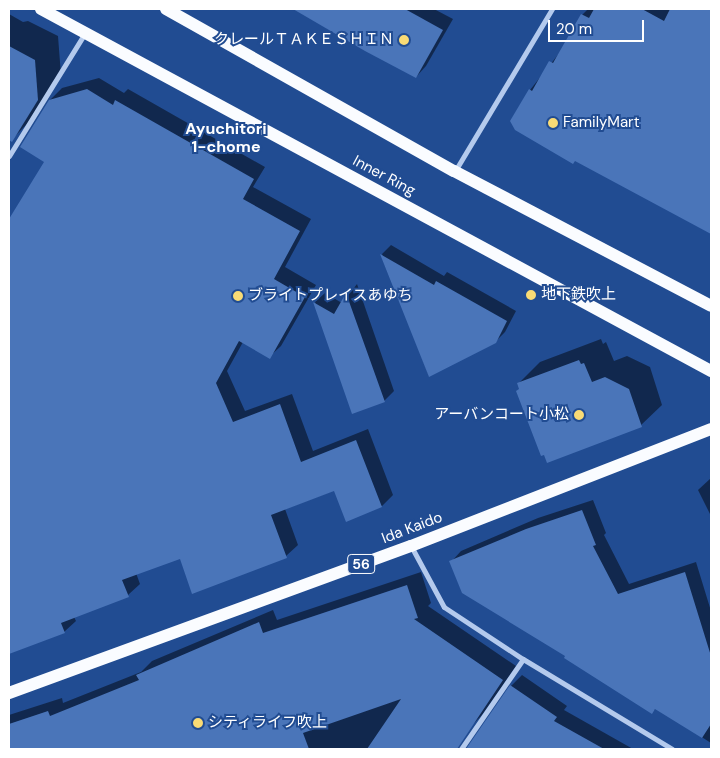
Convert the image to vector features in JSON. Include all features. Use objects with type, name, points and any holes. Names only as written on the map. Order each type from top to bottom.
[{"type":"main road","name":"Inner Ring","points":[[41,9],[711,371]]},
{"type":"main road","points":[[166,9],[454,171],[711,306]]},
{"type":"main road","name":"Ida Kaido","points":[[9,693],[411,546],[711,429]]},
{"type":"street","points":[[454,171],[552,9]]},
{"type":"street","points":[[9,156],[85,33]]},
{"type":"street","points":[[411,546],[444,607],[523,659],[672,749]]},
{"type":"street","points":[[461,749],[523,659]]},
{"type":"building","name":"クレールＴＡＫＥＳＨＩＮ","points":[[293,9],[405,9],[443,30],[416,78]]},
{"type":"building","points":[[594,9],[642,9],[664,21],[670,9],[711,9],[711,234],[575,161],[573,164],[515,130],[510,121],[529,89],[532,91],[549,61],[553,63],[581,14],[589,18]]},
{"type":"building","points":[[9,46],[35,60],[38,100],[12,142],[9,140]]},
{"type":"building","points":[[87,89],[113,105],[115,100],[254,179],[243,199],[300,231],[274,279],[305,297],[270,359],[239,341],[216,383],[233,422],[280,404],[301,462],[356,440],[382,507],[346,522],[334,491],[271,515],[287,558],[192,594],[180,559],[122,580],[129,597],[61,623],[65,633],[9,654],[9,219],[44,162],[20,147],[49,100]]},
{"type":"building","points":[[380,254],[434,285],[436,281],[507,321],[496,343],[429,377]]},
{"type":"building","points":[[346,293],[385,402],[352,414],[313,302],[334,314]]},
{"type":"building","name":"アーバンコート小松","points":[[579,360],[581,364],[584,363],[592,382],[605,377],[629,389],[642,427],[547,463],[544,455],[541,456],[516,391],[519,389],[517,383]]},
{"type":"building","points":[[582,510],[596,545],[593,546],[618,594],[685,572],[711,656],[711,724],[702,738],[655,709],[652,714],[564,658],[565,656],[462,593],[449,561],[526,529]]},
{"type":"building","points":[[407,585],[418,618],[414,619],[503,680],[457,749],[367,749],[401,699],[303,733],[309,749],[9,749],[9,724],[48,711],[50,716],[139,680],[136,675],[259,622],[263,633]]},
{"type":"building","points":[[510,685],[557,717],[554,721],[604,749],[466,749]]},
{"type":"place","name":"クレールＴＡＫＥＳＨＩＮ","points":[[404,40]]},
{"type":"place","name":"FamilyMart","points":[[553,123]]},
{"type":"place","name":"地下鉄吹上","points":[[531,295]]},
{"type":"place","name":"ブライトプレイスあゆち","points":[[238,296]]},
{"type":"place","name":"アーバンコート小松","points":[[579,415]]},
{"type":"place","name":"シティライフ吹上","points":[[198,723]]},
{"type":"district","name":"Ayuchitori 1-chome","points":[[226,138]]}]
